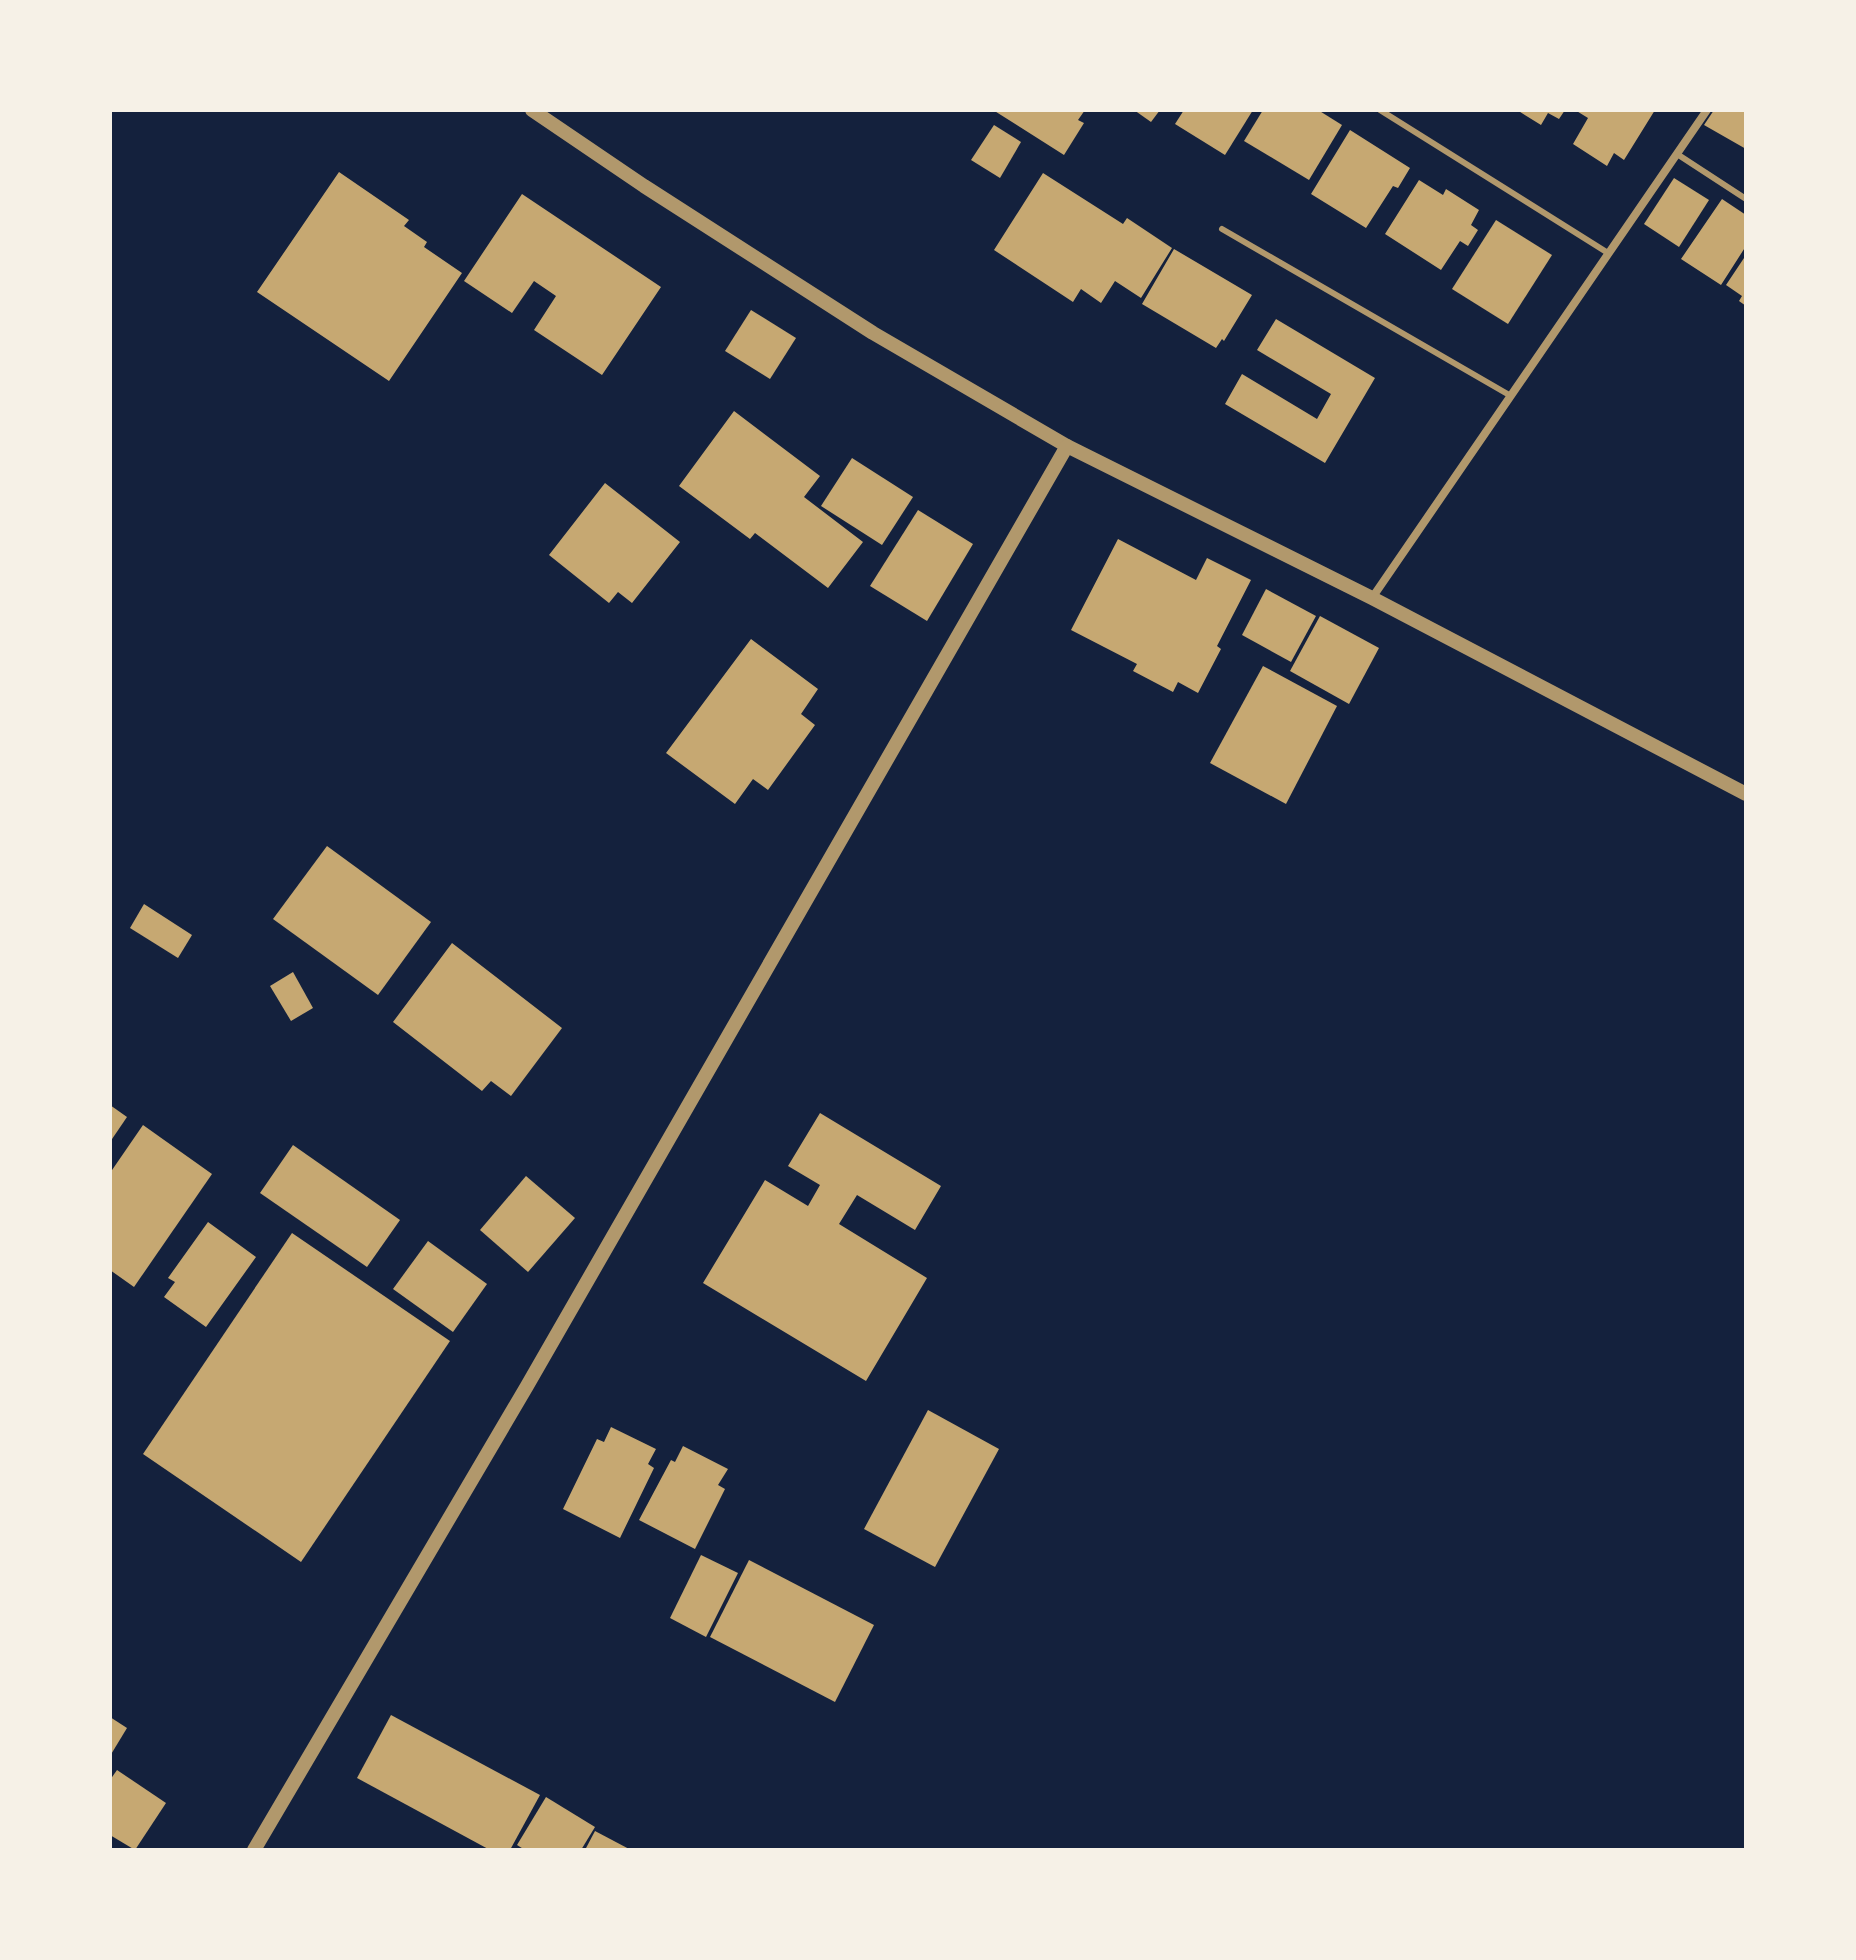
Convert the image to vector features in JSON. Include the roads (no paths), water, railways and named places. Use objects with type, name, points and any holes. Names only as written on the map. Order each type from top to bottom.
[{"type":"street","points":[[532,110],[860,325],[1067,446],[1372,598],[1746,794]]},
{"type":"street","points":[[1372,598],[1707,110]]},
{"type":"street","points":[[254,1850],[551,1345],[1067,446]]},
{"type":"lane","points":[[1380,110],[1608,253]]},
{"type":"lane","points":[[1677,154],[1746,199]]},
{"type":"lane","points":[[1222,229],[1511,396]]}]
